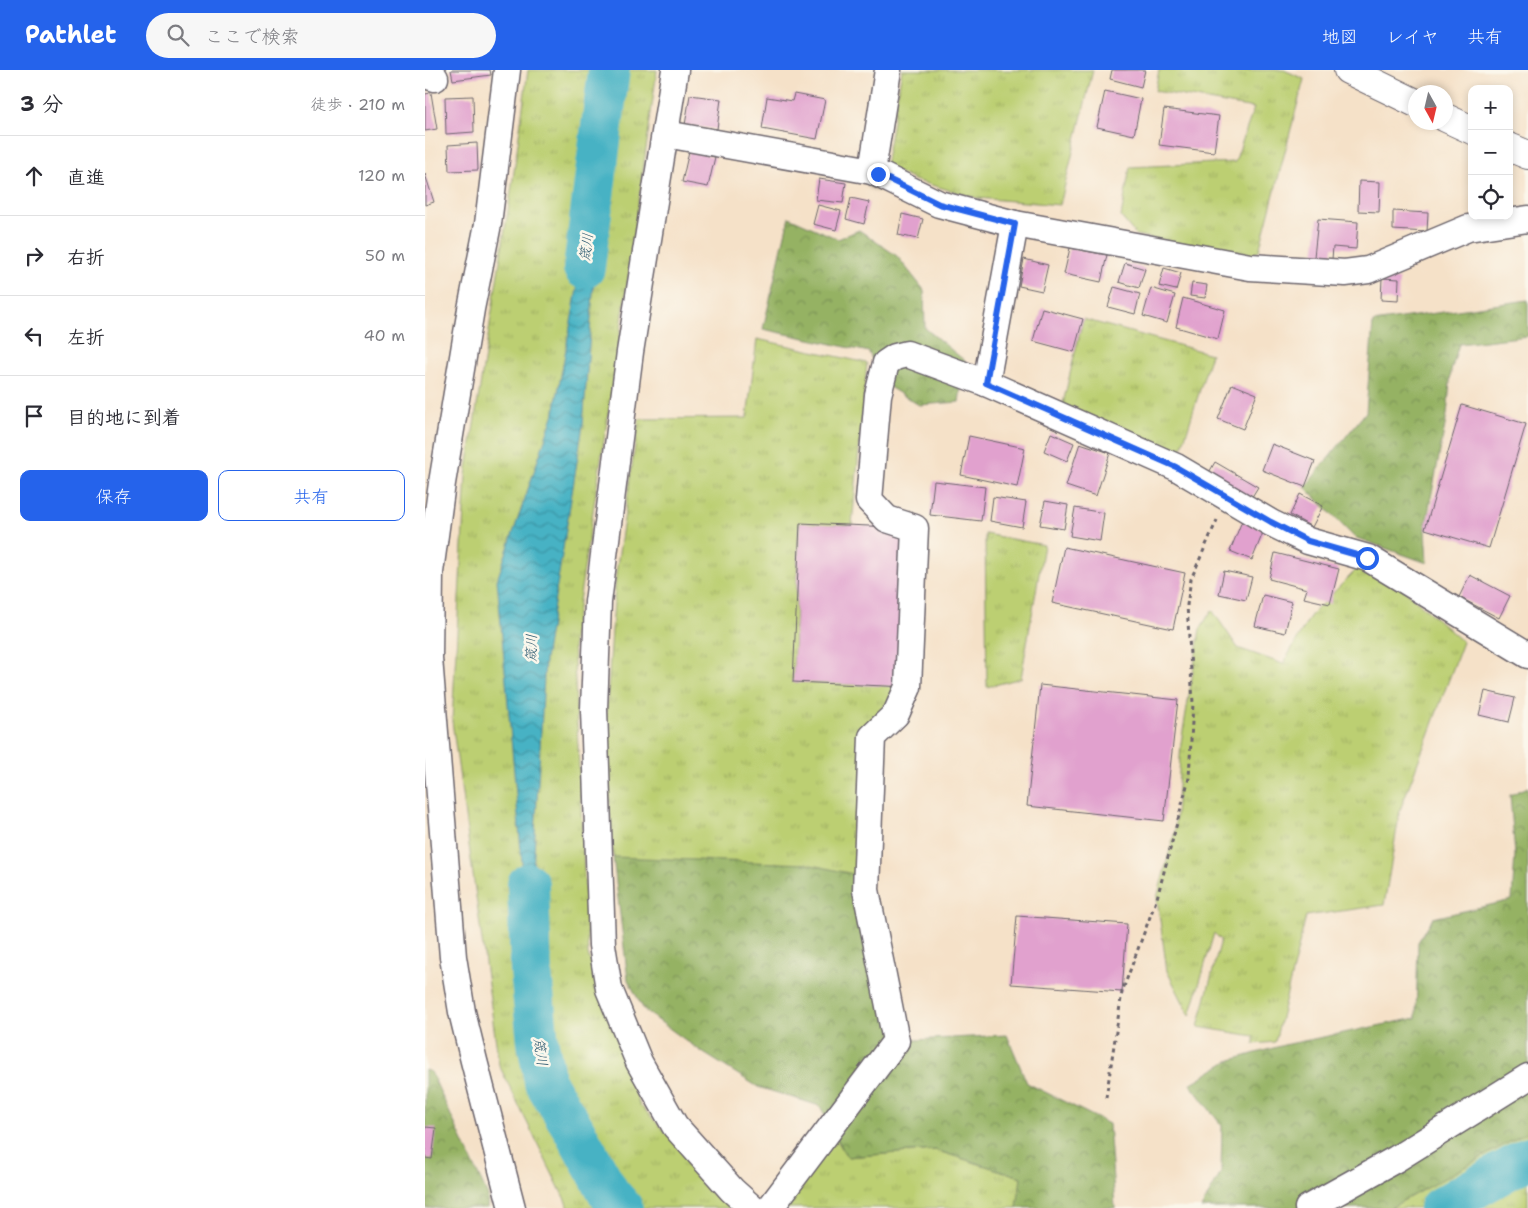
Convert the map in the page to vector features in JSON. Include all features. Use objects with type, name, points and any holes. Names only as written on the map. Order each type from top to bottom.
[{"type":"main road","points":[[1348,70],[1408,100]]},
{"type":"main road","points":[[1453,122],[1468,128]]},
{"type":"main road","points":[[1513,149],[1528,155]]},
{"type":"street","points":[[507,70],[488,224],[471,310],[442,483],[430,572],[429,658],[453,957],[469,1041],[512,1208]]},
{"type":"street","points":[[675,70],[630,352],[598,602],[594,709],[602,945],[609,989],[639,1062],[675,1126],[732,1190],[752,1208]]},
{"type":"street","points":[[871,171],[888,70]]},
{"type":"street","points":[[666,134],[871,171],[939,204],[1015,224],[1251,267],[1345,273],[1368,270],[1468,228],[1528,219]]},
{"type":"street","points":[[986,383],[1015,224]]},
{"type":"street","points":[[770,1208],[896,1041],[866,890],[872,737],[896,714],[908,686],[915,528],[887,519],[869,500],[878,395],[886,363],[895,356],[907,354],[986,383],[1176,467],[1271,522],[1308,541],[1367,558],[1528,655]]},
{"type":"street","points":[[1308,1208],[1396,1159],[1528,1077]]},
{"type":"path","points":[[1106,1098],[1122,992],[1157,898],[1189,778],[1193,703],[1187,605],[1191,579],[1227,497]]},
{"type":"green space","points":[[528,70],[657,70],[618,350],[573,640],[588,955],[640,1105],[737,1208],[569,1208],[499,1065],[452,721],[466,475],[513,179]]},
{"type":"green space","points":[[902,70],[1093,70],[1060,205],[977,198],[914,180],[885,166]]},
{"type":"green space","points":[[1159,70],[1284,70],[1304,79],[1259,251],[1248,258],[1136,235],[1121,217],[1130,167],[1235,162],[1254,108],[1155,91]]},
{"type":"green space","points":[[789,217],[838,239],[859,230],[897,256],[924,290],[925,328],[965,361],[959,402],[919,405],[881,382],[869,352],[763,329]]},
{"type":"green space","points":[[1528,300],[1528,336],[1459,344],[1451,371],[1447,415],[1425,529],[1427,563],[1354,537],[1305,487],[1366,412],[1373,322]]},
{"type":"green space","points":[[1083,319],[1211,354],[1176,467],[1060,416]]},
{"type":"green space","points":[[757,339],[867,363],[852,525],[799,524],[793,682],[895,686],[872,737],[867,877],[613,857],[605,732],[616,573],[639,419],[747,418]]},
{"type":"green space","points":[[985,534],[1044,545],[1021,678],[987,687]]},
{"type":"green space","points":[[1368,558],[1463,642],[1400,810],[1384,905],[1306,916],[1275,1042],[1254,1044],[1254,1036],[1198,1027],[1221,940],[1214,933],[1190,1016],[1167,971],[1157,898],[1175,831],[1181,743],[1200,629],[1212,610],[1238,648],[1283,664],[1311,615]]},
{"type":"green space","points":[[1528,787],[1528,1132],[1390,1208],[1201,1208],[1221,1173],[1222,1126],[1190,1084],[1228,1061],[1284,1045],[1416,1018],[1418,942],[1433,918],[1512,900],[1515,855],[1510,795]]},
{"type":"green space","points":[[613,857],[807,864],[867,877],[896,1041],[1007,1035],[1027,1083],[1109,1124],[1115,1208],[1017,1208],[1021,1177],[935,1150],[847,1157],[820,1106],[758,1087],[702,1052],[644,1010],[628,980]]},
{"type":"green space","points":[[425,1070],[431,1072],[488,1196],[487,1208],[425,1208]]},
{"type":"green space","points":[[1528,1104],[1528,1208],[1367,1208]]},
{"type":"green space","points":[[830,1128],[847,1157],[935,1150],[1021,1177],[1023,1208],[781,1208]]},
{"type":"water","points":[[592,209],[595,267],[583,425],[545,660],[529,941],[497,580],[554,413]]},
{"type":"building","points":[[451,70],[490,70],[491,75],[453,80]]},
{"type":"building","points":[[1112,70],[1145,70],[1141,87],[1110,79]]},
{"type":"building","points":[[1105,91],[1141,99],[1134,135],[1097,127]]},
{"type":"building","points":[[431,93],[437,129],[425,131],[425,94]]},
{"type":"building","points":[[794,94],[825,100],[817,139],[762,129],[767,97],[792,101]]},
{"type":"building","points":[[690,95],[721,99],[717,129],[685,125]]},
{"type":"building","points":[[473,96],[474,132],[446,134],[445,97]]},
{"type":"building","points":[[1164,109],[1219,116],[1214,152],[1159,145]]},
{"type":"building","points":[[477,143],[478,170],[449,171],[448,145]]},
{"type":"building","points":[[689,151],[715,157],[708,187],[682,182]]},
{"type":"building","points":[[425,174],[434,202],[425,205]]},
{"type":"building","points":[[819,179],[846,183],[843,203],[816,200]]},
{"type":"building","points":[[1359,181],[1380,182],[1379,212],[1358,211]]},
{"type":"building","points":[[851,198],[869,202],[864,224],[846,219]]},
{"type":"building","points":[[818,205],[841,211],[836,230],[813,224]]},
{"type":"building","points":[[1393,211],[1428,213],[1427,232],[1393,230]]},
{"type":"building","points":[[902,214],[923,219],[918,239],[898,235]]},
{"type":"building","points":[[1318,219],[1358,222],[1356,249],[1333,247],[1332,259],[1314,257]]},
{"type":"building","points":[[1070,248],[1107,255],[1101,282],[1064,274]]},
{"type":"building","points":[[1024,259],[1048,265],[1042,291],[1019,286]]},
{"type":"building","points":[[1125,263],[1145,269],[1139,288],[1119,282]]},
{"type":"building","points":[[1164,268],[1181,273],[1176,290],[1159,286]]},
{"type":"building","points":[[1382,278],[1399,279],[1398,301],[1381,300]]},
{"type":"building","points":[[1192,283],[1207,285],[1205,298],[1190,296]]},
{"type":"building","points":[[1114,287],[1140,294],[1135,314],[1108,307]]},
{"type":"building","points":[[1151,288],[1175,295],[1167,323],[1143,316]]},
{"type":"building","points":[[1183,298],[1225,310],[1218,339],[1176,327]]},
{"type":"building","points":[[1042,308],[1083,319],[1074,352],[1033,341]]},
{"type":"building","points":[[1232,384],[1257,394],[1243,429],[1218,419]]},
{"type":"building","points":[[1462,405],[1526,424],[1489,548],[1425,529]]},
{"type":"building","points":[[1051,433],[1074,443],[1067,461],[1044,451]]},
{"type":"building","points":[[969,436],[1025,448],[1017,487],[961,475]]},
{"type":"building","points":[[1080,443],[1110,453],[1096,496],[1066,486]]},
{"type":"building","points":[[1272,444],[1315,461],[1305,487],[1262,470]]},
{"type":"building","points":[[1215,462],[1258,487],[1250,500],[1207,476]]},
{"type":"building","points":[[934,481],[985,487],[981,521],[930,515]]},
{"type":"building","points":[[1300,494],[1323,506],[1312,527],[1290,515]]},
{"type":"building","points":[[993,497],[1026,502],[1022,527],[990,521]]},
{"type":"building","points":[[1045,501],[1068,505],[1064,529],[1040,525]]},
{"type":"building","points":[[1075,508],[1104,513],[1100,541],[1070,536]]},
{"type":"building","points":[[1242,521],[1264,530],[1252,560],[1230,551]]},
{"type":"building","points":[[800,523],[915,528],[908,687],[793,682]]},
{"type":"building","points":[[1064,547],[1185,573],[1173,629],[1052,603]]},
{"type":"building","points":[[1275,553],[1339,569],[1330,604],[1304,598],[1307,589],[1269,579]]},
{"type":"building","points":[[1224,571],[1252,577],[1246,600],[1219,594]]},
{"type":"building","points":[[1470,575],[1510,596],[1499,618],[1459,597]]},
{"type":"building","points":[[1263,595],[1292,602],[1285,633],[1255,626]]},
{"type":"building","points":[[1040,685],[1178,700],[1164,821],[1027,806]]},
{"type":"building","points":[[1485,691],[1515,698],[1509,722],[1479,715]]},
{"type":"building","points":[[1017,916],[1127,924],[1122,992],[1011,984]]},
{"type":"building","points":[[425,1127],[436,1128],[432,1159],[425,1158]]},
{"type":"waterway","name":"筬川","points":[[584,268],[609,70]]},
{"type":"waterway","name":"筬川","points":[[528,884],[531,972],[538,1043],[545,1082],[609,1193],[622,1208]]},
{"type":"waterway","name":"筬川","points":[[1440,1208],[1528,1158]]},
{"type":"route","points":[[878,174],[939,204],[1015,224],[986,383],[1176,467],[1271,522],[1308,541],[1367,558]]}]
